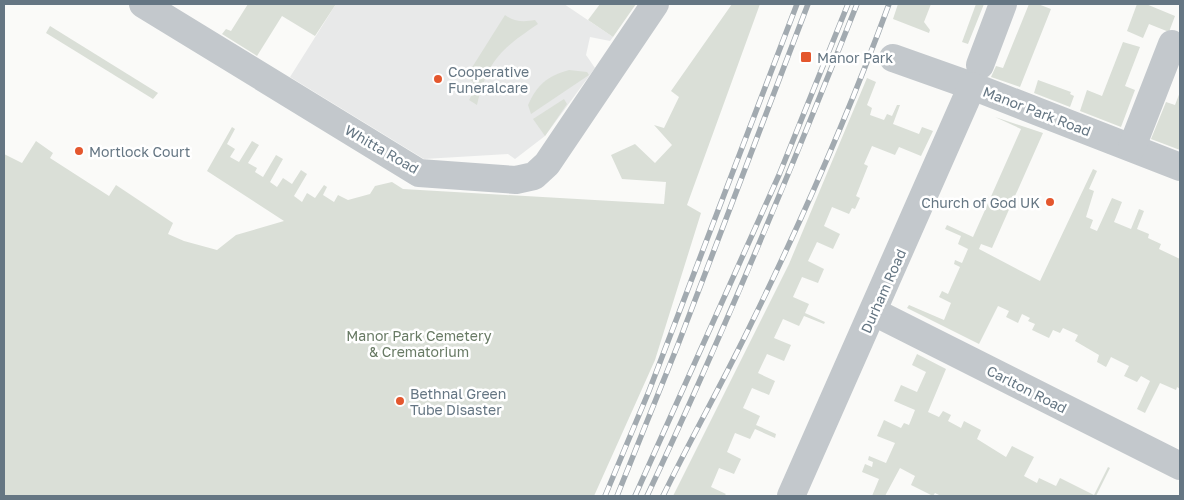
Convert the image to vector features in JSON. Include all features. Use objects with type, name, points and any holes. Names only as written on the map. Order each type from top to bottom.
[{"type":"street","name":"Whitta Road","points":[[143,4],[176,13],[419,172],[516,180],[534,176],[546,164],[655,4]]},
{"type":"street","name":"Manor Park Road","points":[[976,75],[1003,4]]},
{"type":"street","points":[[1132,147],[1172,44]]},
{"type":"street","name":"Manor Park Road","points":[[893,58],[976,75],[1132,147],[1180,167]]},
{"type":"street","name":"Durham Road","points":[[791,496],[874,312],[976,75]]},
{"type":"street","name":"Carlton Road","points":[[874,312],[1180,466]]},
{"type":"shaded area","points":[[336,4],[564,4],[613,37],[610,41],[590,37],[586,55],[595,68],[545,136],[515,159],[508,154],[424,159],[290,77]]},
{"type":"green space","points":[[248,4],[336,4],[315,36],[282,16],[257,56],[222,34],[226,29],[231,31]]},
{"type":"green space","points":[[600,4],[636,4],[613,37],[588,20]]},
{"type":"green space","name":"Manor Park Cemetery & Crematorium","points":[[732,4],[760,4],[687,205],[701,213],[655,360],[594,496],[4,496],[4,154],[22,163],[36,141],[53,153],[50,158],[109,196],[116,185],[173,223],[168,234],[184,241],[217,250],[236,235],[284,221],[207,171],[232,127],[235,129],[227,144],[235,149],[230,157],[239,162],[252,141],[259,145],[248,163],[257,168],[255,172],[263,177],[276,155],[283,159],[270,182],[277,187],[283,178],[292,184],[301,170],[307,174],[294,196],[302,202],[307,193],[315,198],[324,185],[327,187],[323,195],[334,202],[338,195],[348,200],[370,194],[375,186],[392,182],[403,189],[664,204],[666,182],[622,179],[611,155],[635,144],[655,163],[672,145],[654,125],[664,128],[679,97],[671,91]]},
{"type":"green space","points":[[898,4],[931,4],[924,22],[930,30],[929,33],[893,19]]},
{"type":"green space","points":[[976,4],[984,4],[968,44],[962,42]]},
{"type":"green space","points":[[1029,4],[1038,4],[1051,9],[1020,87],[991,77],[996,66],[1003,68]]},
{"type":"green space","points":[[1137,4],[1146,4],[1175,16],[1169,32],[1149,24],[1143,38],[1127,31]]},
{"type":"green space","points":[[505,15],[519,21],[535,20],[538,24],[505,49],[491,66],[477,105],[469,100],[475,89],[473,82],[466,77]]},
{"type":"green space","points":[[50,26],[158,93],[153,99],[46,33]]},
{"type":"green space","points":[[1123,42],[1140,47],[1125,86],[1135,90],[1121,127],[1080,111],[1087,90],[1102,96]]},
{"type":"green space","points":[[569,70],[587,72],[589,75],[531,114],[528,105],[539,87],[549,78]]},
{"type":"green space","points":[[867,78],[876,82],[867,105],[872,108],[870,115],[884,120],[887,114],[892,116],[897,105],[900,105],[893,124],[919,134],[922,127],[933,131],[921,156],[899,147],[895,155],[872,146],[864,164],[868,166],[856,196],[860,198],[855,209],[852,208],[849,214],[832,207],[824,226],[840,234],[833,249],[817,242],[808,261],[824,269],[818,283],[802,277],[793,297],[809,304],[805,313],[825,322],[824,324],[804,316],[799,326],[783,319],[774,338],[791,345],[784,361],[767,354],[758,373],[775,381],[769,395],[752,388],[743,408],[760,416],[756,425],[776,434],[775,438],[755,429],[750,439],[735,433],[727,452],[741,459],[734,474],[719,468],[711,487],[726,494],[724,496],[673,496],[789,264]]},
{"type":"green space","points":[[1038,80],[1071,92],[1070,94],[1074,96],[1070,107],[1034,93]]},
{"type":"green space","points":[[1180,92],[1180,150],[1151,139],[1166,102],[1175,105]]},
{"type":"green space","points":[[564,99],[567,104],[545,136],[533,119]]},
{"type":"green space","points":[[995,117],[1043,133],[992,248],[981,244],[979,249],[1040,281],[1093,169],[1097,171],[1089,189],[1094,191],[1086,217],[1093,220],[1090,228],[1097,231],[1112,198],[1122,202],[1114,222],[1131,229],[1139,209],[1144,211],[1137,229],[1149,234],[1148,238],[1161,244],[1159,249],[1180,259],[1180,389],[1177,387],[1176,390],[1160,383],[1145,413],[1137,409],[1150,381],[1141,376],[1137,382],[1124,376],[1129,366],[1111,357],[1106,367],[1097,362],[1099,355],[1075,341],[1078,335],[1063,328],[1060,333],[1053,330],[1049,338],[1032,330],[1035,324],[1028,321],[1030,318],[1022,314],[1018,323],[1006,317],[1009,311],[998,306],[979,344],[907,308],[909,305],[944,320],[951,303],[939,297],[942,291],[948,294],[960,267],[954,264],[955,260],[962,263],[968,249],[958,244],[961,236],[945,229],[947,225],[973,237],[1021,129]]},
{"type":"green space","points":[[917,354],[946,369],[928,412],[939,417],[943,411],[951,415],[948,421],[961,428],[964,421],[981,430],[977,439],[1006,457],[1012,446],[1034,457],[1024,476],[1037,483],[1039,478],[1056,486],[1060,478],[1094,495],[1108,467],[1110,468],[1096,496],[941,496],[935,493],[933,496],[911,485],[915,476],[900,468],[885,496],[872,496],[879,479],[862,472],[865,464],[872,467],[873,462],[868,460],[869,456],[886,463],[895,443],[877,436],[884,420],[901,428],[904,423],[909,425],[915,410],[894,401],[901,385],[917,392],[926,372],[912,365]]},
{"type":"railway","points":[[605,496],[649,391],[797,4]]},
{"type":"railway","points":[[617,496],[679,342],[808,4]]},
{"type":"railway","points":[[635,496],[779,175],[848,4]]},
{"type":"railway","points":[[647,496],[703,375],[756,252],[857,4]]},
{"type":"railway","points":[[663,496],[740,346],[788,245],[841,126],[889,4]]},
{"type":"place","name":"Manor Park","points":[[806,57]]},
{"type":"place","name":"Cooperative Funeralcare","points":[[438,79]]},
{"type":"place","name":"Mortlock Court","points":[[79,151]]},
{"type":"place","name":"Church of God UK","points":[[1050,202]]},
{"type":"place","name":"Bethnal Green Tube Disaster","points":[[400,401]]}]
